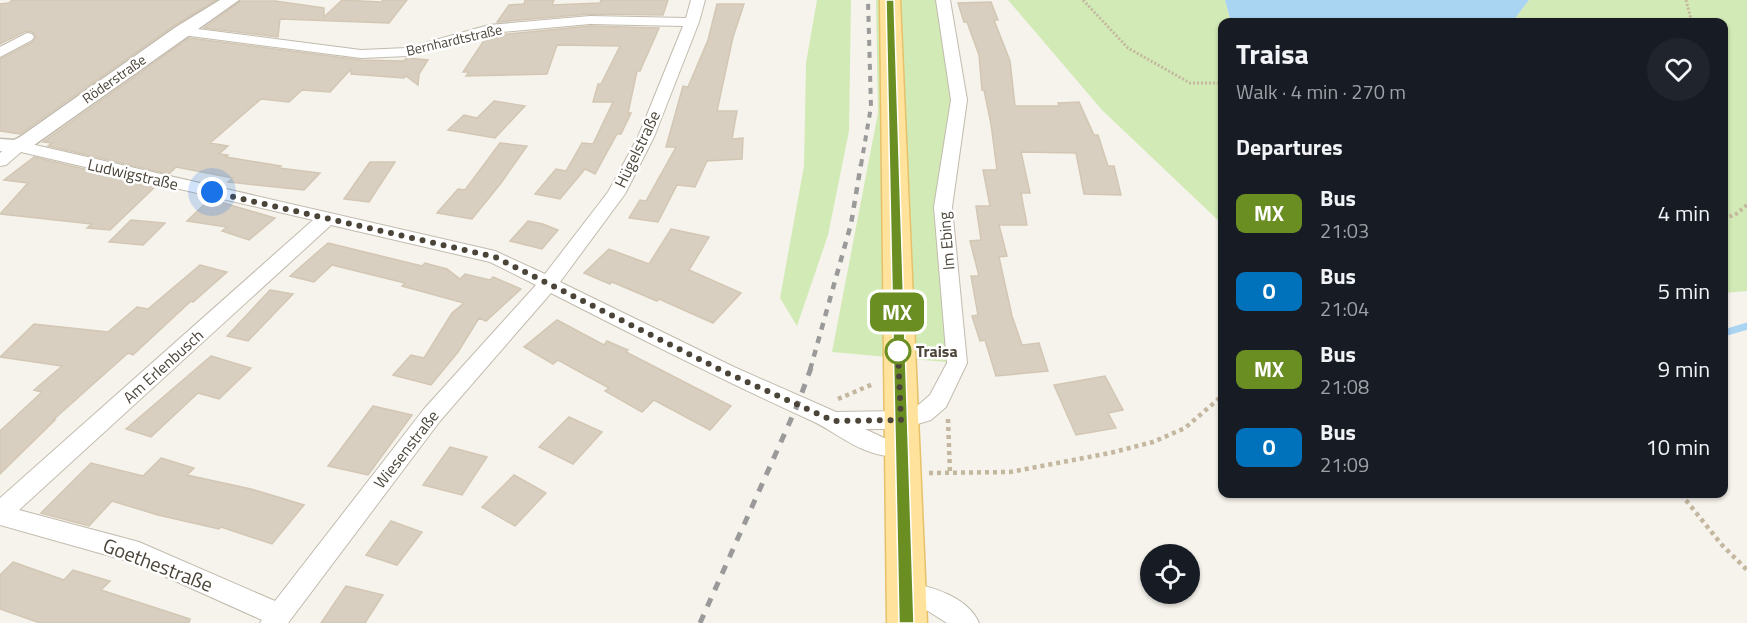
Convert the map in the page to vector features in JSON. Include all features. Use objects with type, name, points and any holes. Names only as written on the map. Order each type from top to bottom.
[{"type":"main road","points":[[890,0],[906,609]]},
{"type":"street","name":"Röderstraße","points":[[0,161],[9,146],[231,0]]},
{"type":"street","name":"Hügelstraße","points":[[549,283],[616,194],[646,137],[692,22],[698,0]]},
{"type":"street","name":"Im Ebing","points":[[902,447],[919,416],[936,404],[957,363],[943,207],[959,100],[943,0]]},
{"type":"street","name":"Bernhardtstraße","points":[[182,31],[362,54],[408,52],[489,29],[590,20],[692,22]]},
{"type":"street","points":[[0,53],[27,37]]},
{"type":"street","name":"Ludwigstraße","points":[[9,146],[495,257],[737,378],[834,421],[870,443],[884,447],[902,447]]},
{"type":"street","name":"Am Erlenbusch","points":[[0,514],[326,219]]},
{"type":"street","name":"Wiesenstraße","points":[[276,619],[432,415],[549,283]]},
{"type":"street","name":"Goethestraße","points":[[0,514],[139,553],[276,619]]},
{"type":"street","points":[[906,609],[923,596],[938,602],[966,623]]},
{"type":"path","points":[[1083,0],[1128,48],[1190,83],[1218,83]]},
{"type":"path","points":[[1686,0],[1691,18]]},
{"type":"path","points":[[1728,217],[1747,205]]},
{"type":"path","points":[[902,447],[1011,472],[1110,453],[1153,442],[1185,428],[1218,399]]},
{"type":"path","points":[[1684,498],[1722,545],[1747,570]]},
{"type":"green space","points":[[817,0],[851,0],[849,131],[828,235],[797,326],[780,298],[804,166],[806,63]]},
{"type":"green space","points":[[876,0],[943,0],[959,100],[943,207],[957,363],[832,352],[878,113]]},
{"type":"green space","points":[[1008,0],[1225,0],[1230,18],[1218,18],[1218,220],[1102,110]]},
{"type":"green space","points":[[1529,0],[1747,0],[1747,291],[1728,293],[1728,18],[1515,18]]},
{"type":"water","points":[[1225,0],[1529,0],[1515,18],[1230,18]]},
{"type":"building","points":[[12,0],[216,0],[175,25],[20,134],[0,131],[0,59],[33,42],[36,36],[26,31],[0,44],[0,4],[9,3]]},
{"type":"building","points":[[342,0],[381,2],[383,0],[407,0],[389,23],[280,19],[278,37],[204,28],[241,1],[275,1],[324,8],[324,17]]},
{"type":"building","points":[[525,0],[554,0],[552,5],[600,3],[601,0],[668,0],[663,15],[590,14],[497,22],[509,5],[524,4]]},
{"type":"building","points":[[991,2],[998,20],[994,20],[1010,61],[1015,106],[1059,106],[1058,103],[1079,102],[1094,135],[1098,135],[1108,166],[1114,166],[1121,195],[1084,194],[1076,153],[1021,152],[1030,193],[1021,193],[1027,225],[999,225],[1007,256],[999,257],[1012,316],[1022,345],[1039,343],[1048,371],[996,376],[985,340],[980,341],[972,316],[978,315],[971,276],[979,276],[970,241],[981,240],[976,206],[990,206],[983,170],[997,170],[991,124],[984,90],[982,90],[979,55],[958,3]]},
{"type":"building","points":[[717,4],[744,4],[733,37],[717,111],[737,111],[732,139],[743,138],[742,159],[707,161],[695,187],[677,185],[658,222],[629,218],[640,200],[646,201],[676,147],[666,147],[683,86],[688,87],[708,40]]},
{"type":"building","points":[[590,26],[659,28],[640,71],[637,71],[628,113],[631,113],[621,134],[617,134],[595,174],[585,169],[560,199],[535,194],[556,169],[566,171],[582,143],[593,144],[613,102],[593,102],[598,84],[601,84],[620,46],[557,45],[547,74],[466,76],[469,72],[463,72],[487,36]]},
{"type":"building","points":[[189,38],[361,60],[403,61],[407,58],[428,60],[419,74],[418,85],[406,76],[404,78],[351,74],[351,69],[330,92],[302,90],[289,102],[261,99],[210,143],[228,146],[219,154],[228,155],[226,157],[281,166],[279,168],[320,173],[304,190],[228,182],[233,178],[176,167],[169,174],[48,146],[52,143],[43,142]]},
{"type":"building","points":[[494,101],[525,106],[495,138],[448,130],[464,115],[477,118]]},
{"type":"building","points":[[500,143],[527,146],[472,219],[437,213],[458,189],[465,190]]},
{"type":"building","points":[[34,157],[156,186],[110,230],[87,228],[92,224],[0,214],[28,183],[4,180]]},
{"type":"building","points":[[370,162],[395,162],[369,202],[344,199]]},
{"type":"building","points":[[210,199],[275,218],[249,240],[222,231],[227,227],[187,221]]},
{"type":"building","points":[[131,220],[165,223],[143,245],[109,242]]},
{"type":"building","points":[[528,221],[558,230],[542,249],[510,241]]},
{"type":"building","points":[[671,229],[709,237],[689,270],[741,293],[713,323],[659,299],[657,301],[584,273],[609,249],[649,264]]},
{"type":"building","points":[[328,243],[422,266],[425,263],[447,269],[460,279],[465,274],[490,280],[493,277],[521,289],[486,321],[479,318],[458,352],[431,385],[393,375],[411,355],[424,358],[452,313],[464,303],[402,286],[405,283],[332,265],[314,282],[290,276]]},
{"type":"building","points":[[200,265],[227,272],[193,302],[191,301],[133,355],[128,353],[53,420],[55,420],[0,474],[0,431],[42,392],[34,390],[62,366],[0,357],[34,324],[108,332],[137,307],[148,309]]},
{"type":"building","points":[[270,290],[293,294],[248,341],[227,336]]},
{"type":"building","points":[[557,320],[604,345],[607,341],[628,350],[626,352],[731,406],[710,430],[654,400],[642,412],[605,391],[609,388],[558,360],[553,364],[524,347]]},
{"type":"building","points":[[211,356],[251,368],[219,399],[198,393],[151,437],[126,429]]},
{"type":"building","points":[[1105,376],[1123,410],[1108,413],[1116,428],[1076,435],[1054,385]]},
{"type":"building","points":[[373,406],[412,415],[368,475],[328,466]]},
{"type":"building","points":[[569,417],[602,432],[573,464],[539,447]]},
{"type":"building","points":[[450,447],[487,457],[462,495],[423,485]]},
{"type":"building","points":[[161,458],[194,468],[187,475],[251,489],[304,505],[272,544],[221,527],[219,529],[158,515],[112,501],[89,526],[41,513],[91,463],[143,476]]},
{"type":"building","points":[[514,475],[546,493],[515,526],[482,507]]},
{"type":"building","points":[[391,521],[422,532],[397,565],[366,555]]},
{"type":"building","points":[[13,562],[64,580],[73,570],[110,581],[101,590],[190,619],[189,623],[40,623],[0,609],[0,575]]},
{"type":"building","points":[[346,586],[383,595],[365,623],[321,623]]},
{"type":"waterway","points":[[1728,332],[1747,326]]},
{"type":"railway","points":[[861,165],[871,107],[868,0]]},
{"type":"railway","points":[[810,370],[851,224],[861,164]]},
{"type":"railway","points":[[700,623],[797,406],[811,368]]},
{"type":"bus line","name":"MX","points":[[890,0],[907,623]]},
{"type":"place","name":"Traisa","points":[[898,351]]},
{"type":"route","points":[[212,192],[495,257],[727,373],[834,421],[901,420],[898,351]]}]
